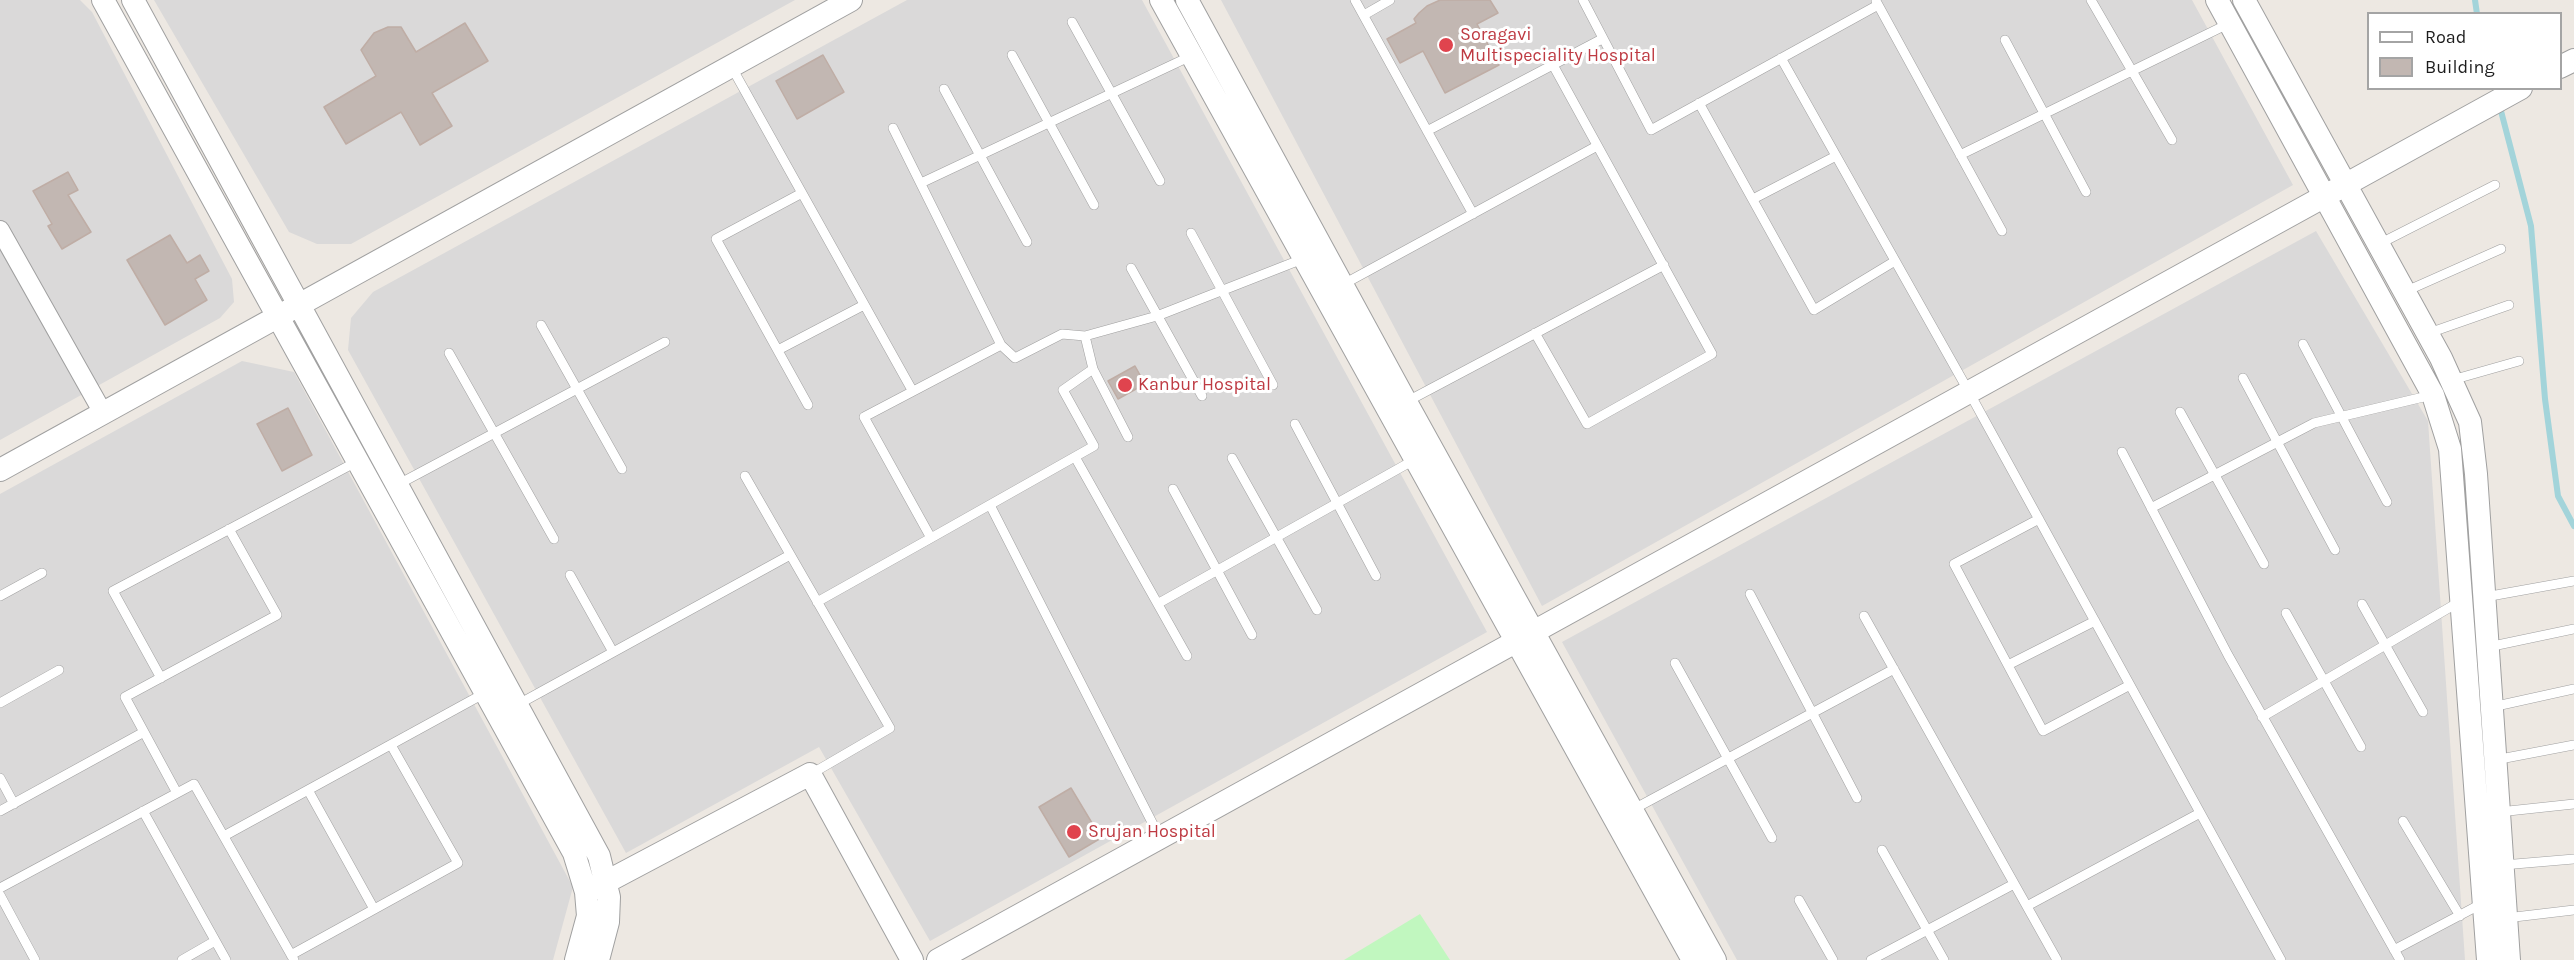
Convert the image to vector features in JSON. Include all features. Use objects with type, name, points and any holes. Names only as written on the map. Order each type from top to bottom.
[{"type":"street","points":[[103,0],[574,853],[586,892],[588,916],[576,960]]},
{"type":"street","points":[[133,0],[599,856],[609,897],[608,922],[598,960]]},
{"type":"street","points":[[0,470],[851,0]]},
{"type":"street","points":[[1161,0],[1191,56],[1313,254],[1342,285],[1406,402],[1524,637],[1693,960]]},
{"type":"street","points":[[2217,0],[2325,196],[2442,387],[2470,422],[2476,474],[2509,960]]},
{"type":"street","points":[[2244,0],[2427,333],[2442,387],[2450,449],[2488,960]]},
{"type":"street","points":[[1193,2],[1414,460],[1632,810],[1715,960]]},
{"type":"street","points":[[938,960],[2518,90]]},
{"type":"street","points":[[0,230],[6,254],[103,413]]},
{"type":"street","points":[[586,892],[810,774],[912,960]]},
{"type":"lane","points":[[1355,0],[1473,214]]},
{"type":"lane","points":[[1364,15],[1390,0]]},
{"type":"lane","points":[[1583,0],[1651,130],[1877,2],[2002,231]]},
{"type":"lane","points":[[2091,0],[2172,140]]},
{"type":"lane","points":[[1072,22],[1160,181]]},
{"type":"lane","points":[[1960,155],[2230,23]]},
{"type":"lane","points":[[1427,131],[1602,39]]},
{"type":"lane","points":[[2005,40],[2086,192]]},
{"type":"lane","points":[[1012,55],[1094,205]]},
{"type":"lane","points":[[921,183],[1191,56]]},
{"type":"lane","points":[[1781,58],[1969,392],[2281,960]]},
{"type":"lane","points":[[1535,333],[1587,424],[1712,354],[1553,64]]},
{"type":"lane","points":[[731,66],[912,390]]},
{"type":"lane","points":[[944,89],[1027,242]]},
{"type":"lane","points":[[1700,103],[1814,310],[1895,261]]},
{"type":"lane","points":[[893,128],[1001,345],[1015,358],[1062,334],[1085,336],[1157,316],[1313,254]]},
{"type":"lane","points":[[1342,285],[1598,146]]},
{"type":"lane","points":[[1753,199],[1836,156]]},
{"type":"lane","points":[[2378,244],[2495,185]]},
{"type":"lane","points":[[802,193],[716,238],[808,405]]},
{"type":"lane","points":[[1191,233],[1273,385]]},
{"type":"lane","points":[[2404,292],[2501,249]]},
{"type":"lane","points":[[1406,402],[1664,265]]},
{"type":"lane","points":[[1131,268],[1202,396]]},
{"type":"lane","points":[[778,350],[864,305]]},
{"type":"lane","points":[[2427,333],[2509,305]]},
{"type":"lane","points":[[542,325],[622,469]]},
{"type":"lane","points":[[1085,336],[1093,369],[1128,437]]},
{"type":"lane","points":[[397,485],[665,342]]},
{"type":"lane","points":[[2303,344],[2387,502]]},
{"type":"lane","points":[[931,538],[864,417],[1001,345]]},
{"type":"lane","points":[[450,353],[554,539]]},
{"type":"lane","points":[[2151,508],[2314,423],[2442,387],[2519,361]]},
{"type":"lane","points":[[817,602],[1094,446],[1063,390],[1093,369]]},
{"type":"lane","points":[[2243,378],[2335,550]]},
{"type":"lane","points":[[2180,412],[2264,564]]},
{"type":"lane","points":[[1295,424],[1376,576]]},
{"type":"lane","points":[[2122,452],[2262,717],[2400,960]]},
{"type":"lane","points":[[1075,457],[1187,656]]},
{"type":"lane","points":[[1232,458],[1317,610]]},
{"type":"lane","points":[[1159,603],[1414,460]]},
{"type":"lane","points":[[161,678],[113,591],[357,461]]},
{"type":"lane","points":[[745,476],[890,728],[810,774]]},
{"type":"lane","points":[[1173,489],[1252,634]]},
{"type":"lane","points":[[990,505],[1160,838]]},
{"type":"lane","points":[[2039,519],[1954,564],[2043,731],[2130,685]]},
{"type":"lane","points":[[177,793],[125,697],[277,615],[229,529]]},
{"type":"lane","points":[[517,705],[790,555]]},
{"type":"lane","points":[[0,596],[42,573]]},
{"type":"lane","points":[[570,575],[613,652]]},
{"type":"lane","points":[[2484,598],[2574,581]]},
{"type":"lane","points":[[1750,594],[1857,798]]},
{"type":"lane","points":[[2262,717],[2461,601]]},
{"type":"lane","points":[[2362,604],[2423,712]]},
{"type":"lane","points":[[2286,613],[2361,747]]},
{"type":"lane","points":[[1864,616],[2057,960]]},
{"type":"lane","points":[[2008,664],[2095,621]]},
{"type":"lane","points":[[2488,647],[2574,629]]},
{"type":"lane","points":[[1675,663],[1772,838]]},
{"type":"lane","points":[[1632,810],[1894,669]]},
{"type":"lane","points":[[0,703],[59,670]]},
{"type":"lane","points":[[2492,707],[2574,689]]},
{"type":"lane","points":[[224,836],[485,693]]},
{"type":"lane","points":[[0,811],[144,732]]},
{"type":"lane","points":[[0,888],[194,784],[292,957],[458,863],[391,745]]},
{"type":"lane","points":[[2496,760],[2574,746]]},
{"type":"lane","points":[[0,778],[14,804]]},
{"type":"lane","points":[[308,790],[374,909]]},
{"type":"lane","points":[[2499,812],[2574,804]]},
{"type":"lane","points":[[143,811],[226,960]]},
{"type":"lane","points":[[2027,906],[2200,813]]},
{"type":"lane","points":[[2403,821],[2460,916]]},
{"type":"lane","points":[[1882,850],[1944,960]]},
{"type":"lane","points":[[2503,866],[2574,859]]},
{"type":"lane","points":[[1871,960],[2014,884]]},
{"type":"lane","points":[[0,895],[34,960]]},
{"type":"lane","points":[[1799,900],[1833,960]]},
{"type":"lane","points":[[2394,950],[2483,903]]},
{"type":"lane","points":[[2506,918],[2574,910]]},
{"type":"lane","points":[[182,960],[216,941]]},
{"type":"shaded area","points":[[0,0],[80,0],[92,12],[232,279],[234,302],[220,318],[0,440]]},
{"type":"shaded area","points":[[154,0],[795,0],[351,244],[317,244],[289,232]]},
{"type":"shaded area","points":[[907,0],[1142,0],[1487,632],[930,941],[819,747],[626,853],[348,350],[351,318],[373,292]]},
{"type":"shaded area","points":[[1221,0],[2192,0],[2293,185],[1542,606]]},
{"type":"shaded area","points":[[2316,231],[2428,421],[2465,960],[1737,960],[1562,642]]},
{"type":"shaded area","points":[[242,361],[294,372],[573,887],[553,960],[0,960],[0,494]]},
{"type":"green space","points":[[1420,914],[1450,960],[1344,960]]},
{"type":"building","points":[[1440,0],[1490,0],[1498,13],[1477,24],[1499,65],[1445,93],[1423,51],[1400,63],[1387,39],[1416,23],[1414,19],[1419,13]]},
{"type":"building","points":[[465,23],[488,61],[432,93],[452,126],[420,145],[401,112],[346,144],[324,107],[376,76],[361,50],[374,33],[388,27],[401,27],[416,52]]},
{"type":"building","points":[[823,55],[844,92],[797,119],[776,81]]},
{"type":"building","points":[[68,172],[78,190],[68,195],[91,232],[62,249],[48,226],[52,224],[33,191]]},
{"type":"building","points":[[170,235],[187,263],[200,255],[209,271],[195,279],[207,300],[165,325],[127,260]]},
{"type":"building","points":[[1135,366],[1145,384],[1118,399],[1108,381]]},
{"type":"building","points":[[288,408],[312,455],[282,471],[257,424]]},
{"type":"building","points":[[1071,788],[1101,838],[1069,857],[1039,807]]},
{"type":"waterway","points":[[2475,0],[2477,12]]},
{"type":"waterway","points":[[2496,90],[2531,226],[2545,399],[2558,496],[2574,526]]},
{"type":"place","name":"Soragavi Multispeciality Hospital","points":[[1446,45]]},
{"type":"place","name":"Kanbur Hospital","points":[[1125,385]]},
{"type":"place","name":"Srujan Hospital","points":[[1074,832]]}]
